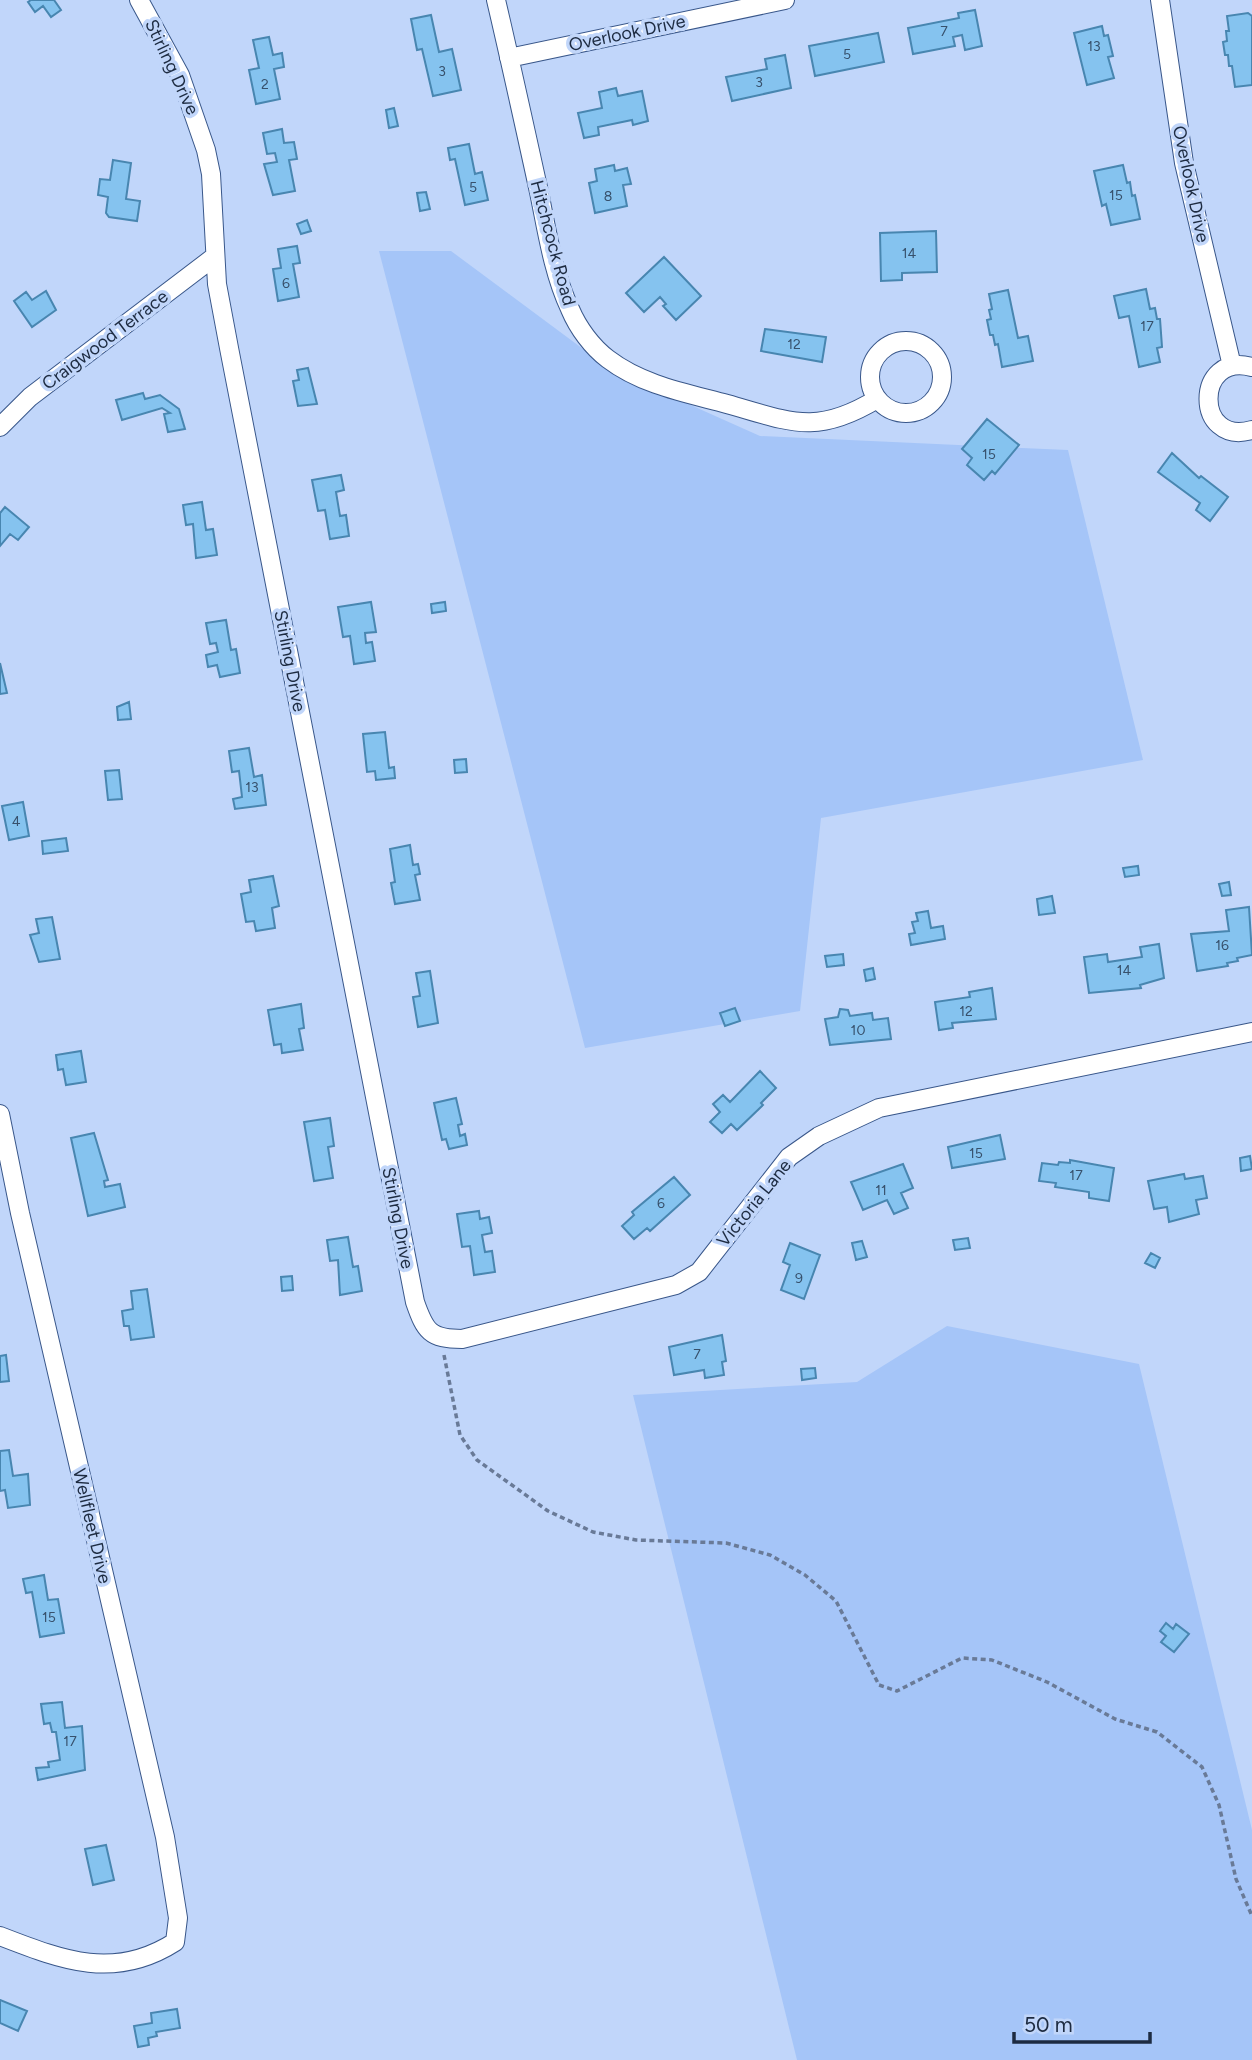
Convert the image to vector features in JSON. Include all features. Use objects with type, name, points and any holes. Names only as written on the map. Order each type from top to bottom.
[{"type":"street","name":"Stirling Drive","points":[[139,0],[175,64],[199,123],[211,174],[214,257],[229,348],[412,1289],[434,1335]]},
{"type":"street","name":"Hitchcock Road","points":[[496,0],[562,289],[571,312],[588,339],[607,358],[631,374],[656,384],[793,422],[823,423],[837,420],[877,399]]},
{"type":"street","name":"Overlook Drive","points":[[509,58],[785,0]]},
{"type":"street","name":"Overlook Drive","points":[[1160,0],[1184,163],[1232,366]]},
{"type":"street","name":"Craigwood Terrace","points":[[0,427],[30,397],[214,257]]},
{"type":"street","points":[[910,341],[924,346],[936,356],[942,379],[937,394],[927,406],[912,412],[897,412],[877,399],[870,377],[872,362],[881,350],[895,342],[910,341]]},
{"type":"street","points":[[1252,367],[1232,366],[1219,373],[1210,385],[1208,407],[1215,420],[1227,429],[1241,432],[1252,430]]},
{"type":"street","name":"Victoria Lane","points":[[434,1335],[462,1339],[676,1285],[699,1272],[789,1157],[819,1136],[879,1108],[1252,1032]]},
{"type":"street","name":"Wellfleet Drive","points":[[0,1114],[20,1213],[165,1837],[178,1917],[175,1938],[151,1957],[90,1964],[59,1959],[0,1936]]},
{"type":"path","points":[[434,1335],[460,1435],[477,1460],[548,1511],[593,1532],[636,1540],[726,1542],[770,1555],[805,1575],[836,1601],[879,1685],[897,1691],[962,1658],[992,1660],[1047,1682],[1115,1718],[1157,1732],[1202,1767],[1219,1805],[1236,1879],[1252,1916]]},
{"type":"shaded area","points":[[379,251],[451,251],[610,369],[760,436],[1068,450],[1143,760],[821,818],[800,1011],[585,1048]]},
{"type":"shaded area","points":[[947,1326],[1139,1364],[1252,1830],[1252,2060],[797,2060],[633,1395],[857,1382]]},
{"type":"building","points":[[54,0],[61,10],[51,17],[43,6],[35,12],[28,2]]},
{"type":"building","points":[[975,10],[982,46],[965,50],[962,35],[953,37],[955,46],[913,54],[908,28],[959,18],[958,13]]},
{"type":"building","points":[[1248,13],[1252,16],[1252,85],[1235,87],[1232,66],[1229,66],[1223,42],[1227,41],[1226,31],[1229,31],[1227,16]]},
{"type":"building","points":[[431,15],[439,52],[452,49],[461,90],[433,96],[422,49],[417,50],[411,19]]},
{"type":"building","points":[[1102,26],[1104,36],[1108,35],[1113,56],[1108,57],[1114,78],[1087,85],[1074,33]]},
{"type":"building","points":[[878,33],[884,62],[815,76],[809,46]]},
{"type":"building","points":[[269,37],[273,55],[282,53],[284,67],[274,69],[280,99],[256,104],[249,70],[259,68],[253,40]]},
{"type":"building","points":[[785,55],[791,88],[732,101],[726,77],[767,69],[765,59]]},
{"type":"building","points":[[616,88],[618,96],[642,91],[648,121],[633,125],[632,120],[598,127],[599,135],[584,138],[578,113],[602,108],[599,92]]},
{"type":"building","points":[[394,108],[398,126],[389,128],[386,110]]},
{"type":"building","points":[[282,129],[284,143],[294,142],[297,159],[289,160],[295,191],[273,195],[264,164],[277,162],[275,153],[267,154],[263,133]]},
{"type":"building","points":[[469,144],[475,174],[482,172],[488,200],[465,205],[455,159],[450,160],[448,148]]},
{"type":"building","points":[[113,160],[131,163],[126,199],[140,201],[137,221],[109,217],[106,213],[108,197],[98,195],[100,179],[110,180]]},
{"type":"building","points":[[614,165],[615,171],[627,168],[631,184],[623,185],[627,206],[595,213],[589,183],[597,181],[595,169]]},
{"type":"building","points":[[1123,165],[1132,196],[1135,195],[1140,219],[1111,225],[1106,204],[1102,206],[1094,171]]},
{"type":"building","points":[[426,192],[430,209],[420,211],[417,193]]},
{"type":"building","points":[[307,220],[311,231],[301,234],[297,224]]},
{"type":"building","points":[[936,231],[937,272],[902,273],[902,280],[881,281],[880,233]]},
{"type":"building","points":[[297,246],[300,263],[293,264],[299,297],[278,301],[273,269],[281,268],[278,249]]},
{"type":"building","points":[[664,257],[701,296],[676,320],[663,306],[666,304],[660,297],[644,312],[626,293]]},
{"type":"building","points":[[1146,289],[1150,309],[1155,308],[1157,319],[1160,319],[1162,347],[1157,348],[1160,362],[1139,367],[1129,316],[1119,318],[1114,296]]},
{"type":"building","points":[[1008,290],[1018,338],[1028,336],[1033,361],[1002,367],[998,344],[995,345],[993,335],[990,335],[987,320],[991,319],[989,310],[992,309],[989,294]]},
{"type":"building","points":[[46,291],[56,310],[32,327],[14,301],[26,292],[32,300]]},
{"type":"building","points":[[765,329],[826,337],[822,362],[761,351]]},
{"type":"building","points":[[308,368],[317,404],[298,406],[293,381],[299,380],[297,370]]},
{"type":"building","points":[[143,393],[145,399],[160,395],[179,409],[185,429],[168,432],[164,414],[170,413],[162,408],[122,420],[116,400]]},
{"type":"building","points":[[987,419],[1019,445],[995,474],[992,471],[984,480],[967,465],[972,458],[962,449]]},
{"type":"building","points":[[1172,453],[1199,478],[1201,476],[1228,497],[1210,521],[1196,510],[1200,503],[1158,472]]},
{"type":"building","points":[[341,475],[344,490],[336,492],[340,516],[346,515],[349,536],[330,539],[325,510],[318,511],[312,480]]},
{"type":"building","points":[[202,502],[206,530],[213,529],[217,555],[196,558],[193,524],[186,525],[183,505]]},
{"type":"building","points":[[5,507],[29,527],[18,540],[10,534],[0,546],[0,513]]},
{"type":"building","points":[[371,602],[376,632],[365,633],[366,643],[372,642],[375,661],[354,664],[350,636],[343,637],[338,607]]},
{"type":"building","points":[[445,602],[446,611],[432,613],[431,604]]},
{"type":"building","points":[[226,620],[231,650],[236,649],[240,673],[220,677],[217,665],[208,667],[206,655],[218,652],[216,643],[210,644],[206,623]]},
{"type":"building","points":[[0,663],[7,693],[0,694]]},
{"type":"building","points":[[129,702],[131,719],[118,720],[117,707]]},
{"type":"building","points":[[385,732],[389,768],[394,767],[395,778],[376,780],[375,771],[367,772],[363,734]]},
{"type":"building","points":[[249,748],[254,777],[262,775],[266,805],[235,809],[233,799],[242,797],[239,771],[232,772],[229,751]]},
{"type":"building","points":[[466,759],[467,772],[455,773],[454,760]]},
{"type":"building","points":[[119,770],[122,799],[108,800],[105,771]]},
{"type":"building","points":[[23,802],[29,836],[9,840],[2,806]]},
{"type":"building","points":[[66,838],[68,851],[43,854],[42,841]]},
{"type":"building","points":[[410,845],[413,865],[418,864],[420,874],[415,875],[420,900],[395,904],[390,849]]},
{"type":"building","points":[[1138,866],[1139,875],[1125,877],[1123,868]]},
{"type":"building","points":[[273,876],[279,906],[272,908],[275,928],[256,931],[254,921],[246,922],[241,894],[251,892],[249,880]]},
{"type":"building","points":[[1229,882],[1231,895],[1222,896],[1219,884]]},
{"type":"building","points":[[1052,896],[1055,913],[1039,915],[1037,899]]},
{"type":"building","points":[[1249,907],[1252,955],[1237,958],[1238,961],[1227,963],[1228,966],[1197,971],[1191,934],[1229,931],[1226,910]]},
{"type":"building","points":[[928,911],[931,928],[943,926],[945,939],[911,945],[909,934],[915,933],[912,922],[918,921],[916,913]]},
{"type":"building","points":[[52,917],[60,959],[39,962],[30,935],[39,933],[36,919]]},
{"type":"building","points":[[1159,944],[1164,978],[1140,985],[1141,988],[1089,993],[1084,957],[1107,954],[1108,962],[1142,957],[1140,947]]},
{"type":"building","points":[[843,954],[844,965],[827,967],[825,956]]},
{"type":"building","points":[[873,968],[875,979],[866,981],[864,970]]},
{"type":"building","points":[[430,971],[438,1023],[418,1027],[413,997],[420,996],[416,973]]},
{"type":"building","points":[[992,988],[996,1019],[952,1023],[953,1028],[939,1030],[935,1002],[970,997],[969,992]]},
{"type":"building","points":[[301,1004],[304,1028],[299,1029],[303,1050],[282,1053],[281,1044],[274,1045],[268,1010]]},
{"type":"building","points":[[735,1008],[740,1021],[725,1026],[720,1013]]},
{"type":"building","points":[[840,1009],[848,1010],[850,1016],[872,1013],[873,1020],[888,1018],[891,1039],[830,1045],[825,1019],[838,1017]]},
{"type":"building","points":[[81,1051],[86,1082],[66,1085],[63,1069],[58,1070],[56,1055]]},
{"type":"building","points":[[760,1071],[776,1088],[737,1130],[731,1124],[722,1133],[710,1122],[720,1112],[713,1104],[723,1095],[730,1102]]},
{"type":"building","points":[[456,1098],[462,1124],[458,1125],[460,1136],[465,1134],[467,1145],[449,1149],[446,1139],[442,1140],[434,1103]]},
{"type":"building","points":[[330,1118],[334,1146],[328,1147],[333,1178],[314,1181],[304,1122]]},
{"type":"building","points":[[94,1133],[108,1180],[104,1181],[105,1187],[120,1184],[125,1207],[88,1216],[71,1138]]},
{"type":"building","points":[[1000,1135],[1005,1159],[952,1168],[948,1147]]},
{"type":"building","points":[[1250,1156],[1252,1169],[1241,1171],[1240,1158]]},
{"type":"building","points":[[1070,1160],[1114,1168],[1109,1201],[1089,1198],[1089,1192],[1055,1187],[1056,1183],[1039,1181],[1042,1163],[1058,1165],[1059,1162],[1070,1163]]},
{"type":"building","points":[[903,1164],[913,1188],[901,1193],[908,1208],[894,1214],[887,1200],[863,1210],[851,1182]]},
{"type":"building","points":[[1184,1174],[1185,1179],[1203,1176],[1207,1198],[1196,1200],[1199,1214],[1169,1222],[1167,1207],[1154,1209],[1148,1181]]},
{"type":"building","points":[[674,1177],[690,1195],[650,1231],[647,1228],[634,1239],[622,1226],[634,1215],[632,1212]]},
{"type":"building","points":[[479,1211],[480,1219],[489,1217],[492,1233],[482,1235],[485,1252],[492,1251],[495,1272],[474,1275],[470,1246],[462,1247],[457,1214]]},
{"type":"building","points":[[348,1237],[353,1267],[358,1266],[362,1291],[340,1295],[338,1260],[330,1261],[327,1240]]},
{"type":"building","points":[[968,1238],[970,1248],[955,1250],[953,1240]]},
{"type":"building","points":[[862,1241],[867,1257],[856,1260],[852,1243]]},
{"type":"building","points":[[790,1243],[820,1255],[804,1299],[781,1290],[790,1265],[783,1262]]},
{"type":"building","points":[[1151,1253],[1160,1258],[1155,1268],[1145,1263]]},
{"type":"building","points":[[292,1276],[293,1290],[282,1291],[281,1277]]},
{"type":"building","points":[[147,1289],[154,1337],[131,1340],[129,1326],[124,1326],[122,1311],[133,1309],[131,1291]]},
{"type":"building","points":[[722,1335],[726,1361],[722,1362],[724,1375],[705,1378],[704,1370],[674,1375],[669,1347]]},
{"type":"building","points":[[6,1355],[9,1381],[0,1382],[0,1356]]},
{"type":"building","points":[[815,1368],[816,1378],[802,1380],[801,1369]]},
{"type":"building","points":[[9,1450],[13,1476],[28,1474],[30,1505],[8,1508],[5,1490],[0,1491],[0,1451]]},
{"type":"building","points":[[44,1575],[48,1600],[58,1599],[64,1633],[40,1637],[32,1592],[26,1593],[23,1579]]},
{"type":"building","points":[[1166,1623],[1173,1629],[1176,1624],[1189,1634],[1174,1652],[1161,1642],[1166,1636],[1160,1631]]},
{"type":"building","points":[[62,1702],[65,1728],[82,1726],[85,1770],[38,1780],[36,1768],[49,1767],[48,1762],[60,1760],[56,1732],[52,1732],[50,1723],[44,1724],[41,1704]]},
{"type":"building","points":[[106,1845],[114,1880],[93,1885],[85,1849]]},
{"type":"building","points":[[0,2000],[27,2011],[18,2031],[0,2023]]},
{"type":"building","points":[[177,2009],[180,2028],[156,2032],[157,2036],[148,2038],[149,2045],[138,2047],[134,2026],[152,2023],[151,2013]]}]
